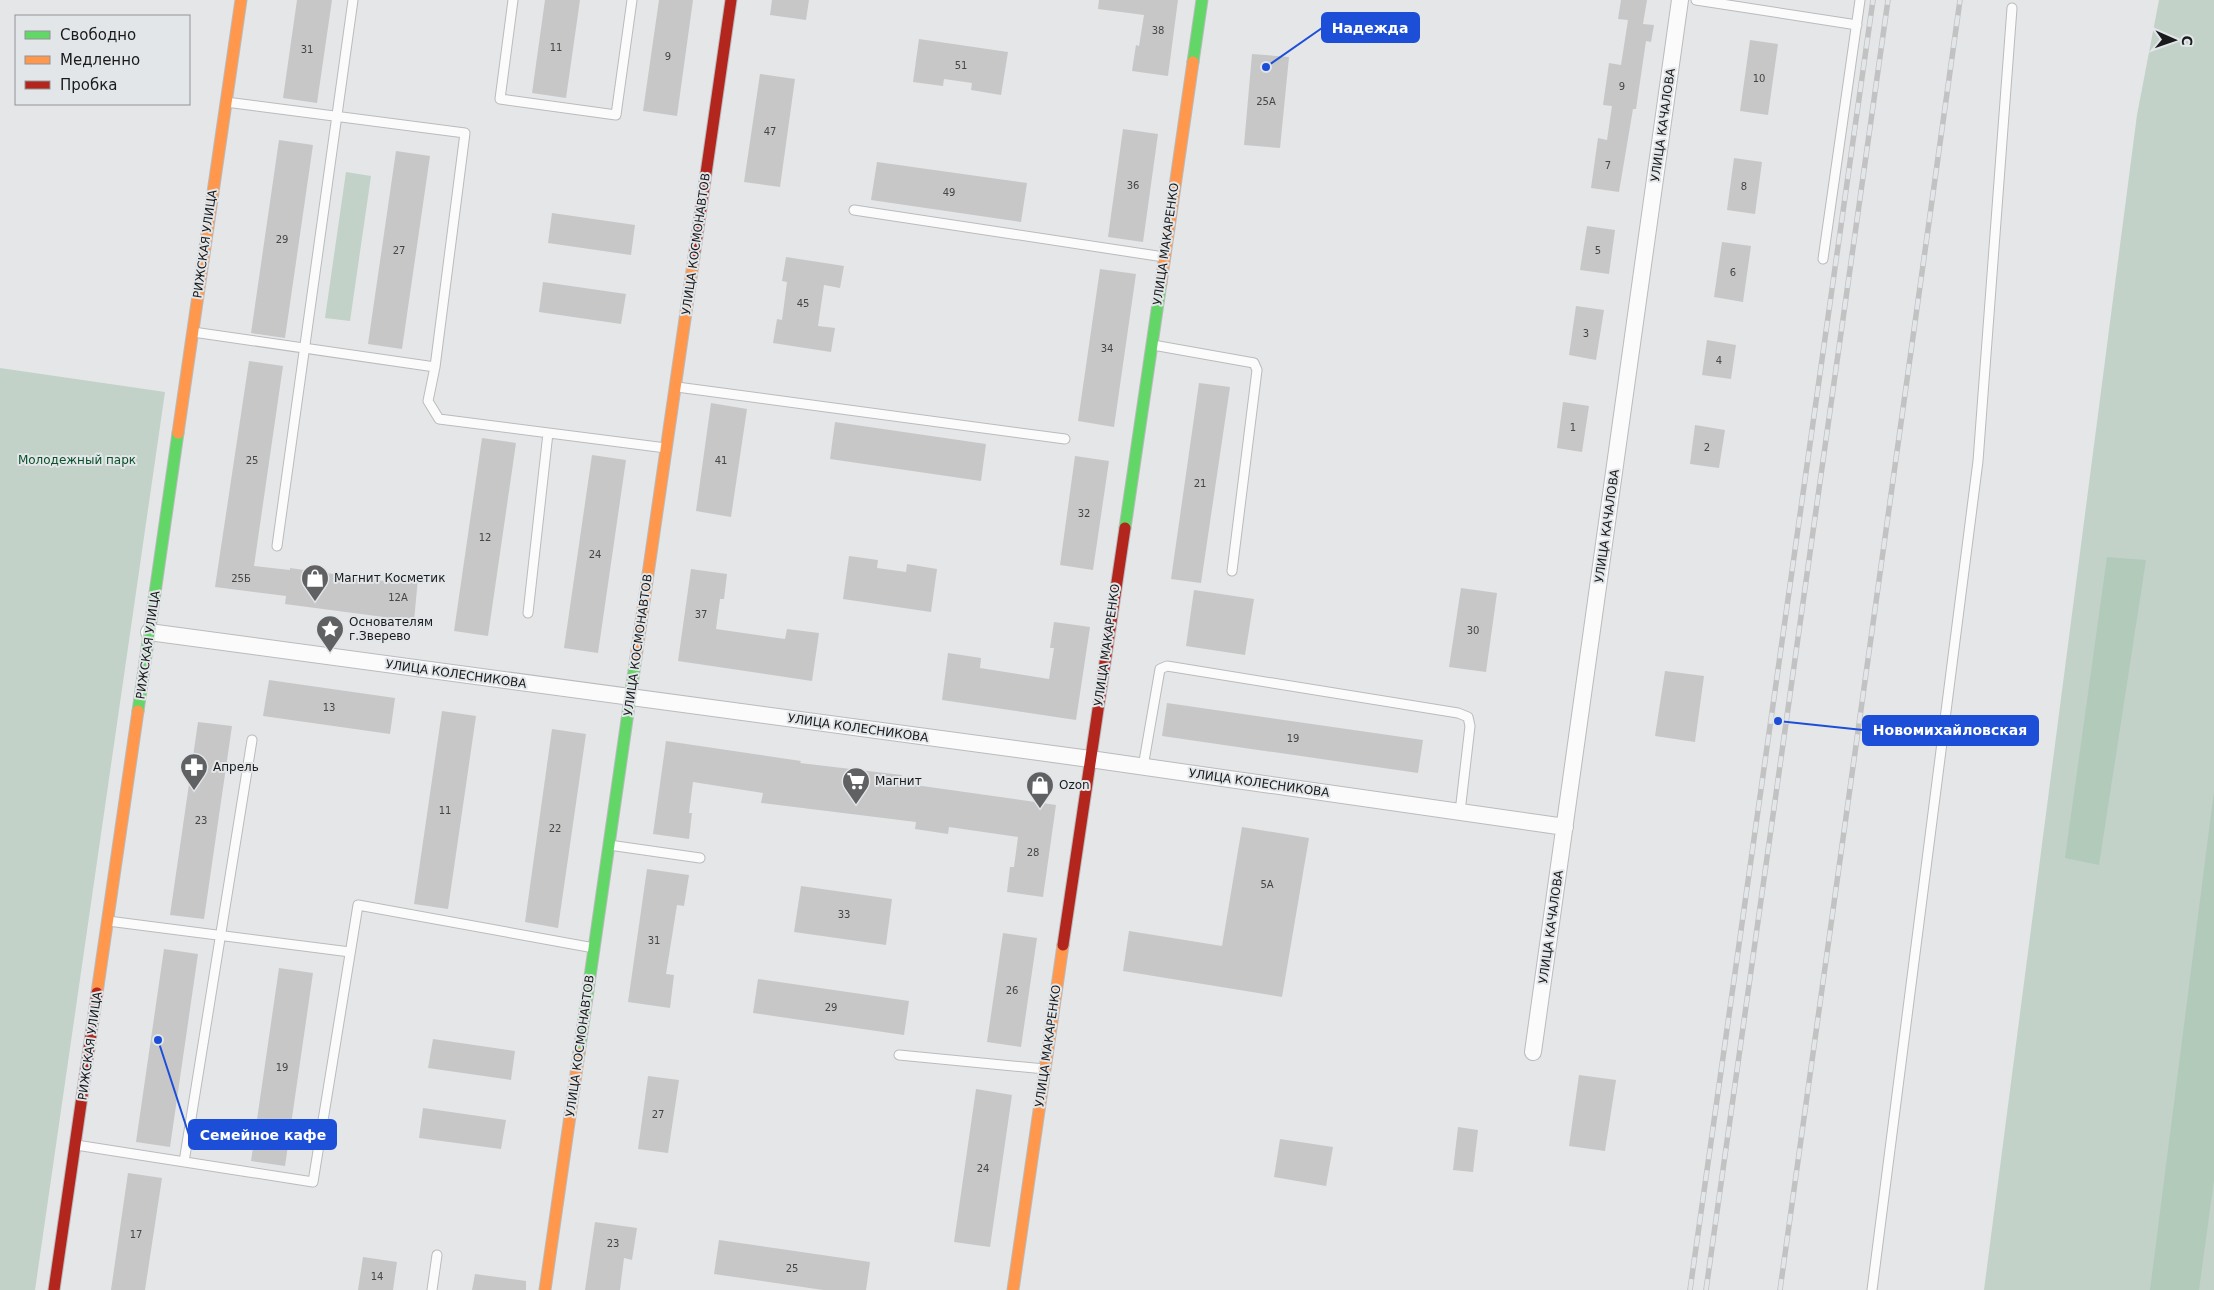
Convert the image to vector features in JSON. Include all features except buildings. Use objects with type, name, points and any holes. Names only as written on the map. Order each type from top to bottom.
[{"type":"street","name":"РИЖСКАЯ УЛИЦА","points":[[54,1290],[241,0]]},
{"type":"street","name":"УЛИЦА КОСМОНАВТОВ","points":[[545,1290],[731,0]]},
{"type":"street","name":"УЛИЦА МАКАРЕНКО","points":[[1013,1290],[1202,0]]},
{"type":"street","name":"УЛИЦА КАЧАЛОВА","points":[[1534,1052],[1680,0]]},
{"type":"street","name":"УЛИЦА КОЛЕСНИКОВА","points":[[150,632],[1090,759],[1565,827]]},
{"type":"lane","points":[[278,546],[353,0]]},
{"type":"lane","points":[[513,0],[500,99],[616,115],[632,0]]},
{"type":"lane","points":[[1696,0],[1857,25]]},
{"type":"lane","points":[[1823,259],[1860,0]]},
{"type":"lane","points":[[1872,1290],[1978,461],[2012,8]]},
{"type":"lane","points":[[226,102],[338,118],[466,132],[435,367],[428,401],[439,420],[666,448]]},
{"type":"lane","points":[[854,210],[1164,258]]},
{"type":"lane","points":[[193,332],[435,367]]},
{"type":"lane","points":[[1151,345],[1254,363],[1257,370],[1232,571]]},
{"type":"lane","points":[[675,387],[1065,439]]},
{"type":"lane","points":[[528,613],[548,433]]},
{"type":"lane","points":[[1143,767],[1160,670],[1167,666],[1463,715],[1468,718],[1470,726],[1460,812]]},
{"type":"lane","points":[[184,1162],[252,740]]},
{"type":"lane","points":[[609,845],[700,858]]},
{"type":"lane","points":[[75,1146],[313,1182],[358,904],[594,948]]},
{"type":"lane","points":[[108,921],[350,952]]},
{"type":"lane","points":[[899,1055],[1045,1070]]},
{"type":"lane","points":[[432,1290],[437,1255]]},
{"type":"green space","points":[[2159,0],[2214,0],[2214,1290],[1984,1290],[2137,115]]},
{"type":"green space","points":[[346,172],[371,176],[350,321],[325,318]]},
{"type":"green space","name":"Молодежный парк","points":[[0,368],[165,392],[35,1290],[0,1290]]},
{"type":"green space","points":[[2107,557],[2146,560],[2099,865],[2065,858]]},
{"type":"green space","points":[[2214,791],[2214,1180],[2199,1290],[2150,1290]]},
{"type":"railway","points":[[1690,1290],[1873,0]]},
{"type":"railway","points":[[1706,1290],[1888,0]]},
{"type":"railway","points":[[1780,1290],[1960,0]]},
{"type":"traffic: fast","points":[[1193,62],[1202,0]]},
{"type":"traffic: fast","points":[[1125,528],[1161,283]]},
{"type":"traffic: fast","points":[[138,711],[178,433]]},
{"type":"traffic: fast","points":[[579,1053],[636,657]]},
{"type":"traffic: slow","points":[[178,433],[241,0]]},
{"type":"traffic: slow","points":[[1161,283],[1193,62]]},
{"type":"traffic: slow","points":[[636,657],[694,257]]},
{"type":"traffic: slow","points":[[97,993],[138,711]]},
{"type":"traffic: slow","points":[[1013,1290],[1063,945]]},
{"type":"traffic: slow","points":[[545,1290],[579,1053]]},
{"type":"traffic: jam","points":[[694,257],[731,0]]},
{"type":"traffic: jam","points":[[1063,945],[1125,528]]},
{"type":"traffic: jam","points":[[54,1290],[97,993]]},
{"type":"place","name":"Надежда","points":[[1266,67]]},
{"type":"place","name":"Магнит Косметик","points":[[315,602]]},
{"type":"place","name":"Основателям г.Зверево","points":[[330,653]]},
{"type":"place","name":"Новомихайловская","points":[[1778,721]]},
{"type":"place","name":"Апрель","points":[[194,791]]},
{"type":"place","name":"Магнит","points":[[856,805]]},
{"type":"place","name":"Ozon","points":[[1040,809]]},
{"type":"place","name":"Семейное кафе","points":[[158,1040]]}]
